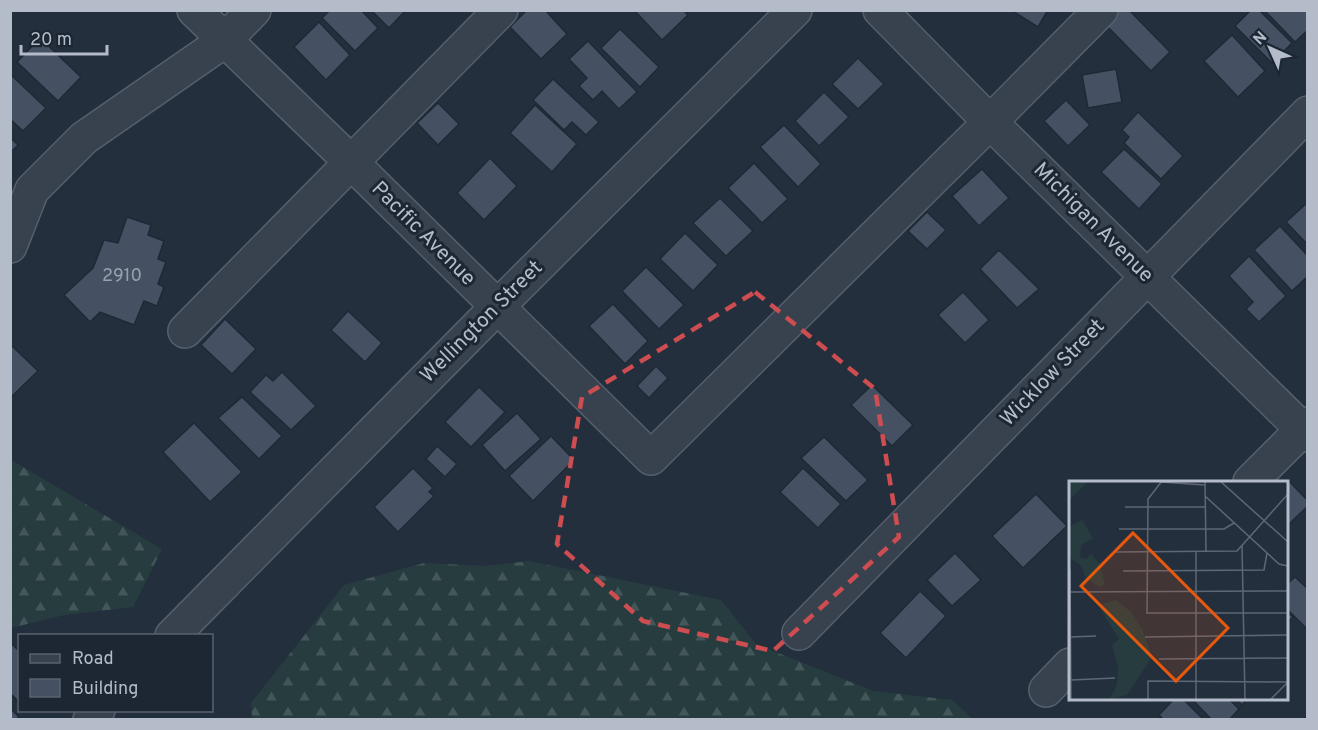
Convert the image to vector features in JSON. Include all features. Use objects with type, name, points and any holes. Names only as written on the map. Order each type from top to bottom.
[{"type":"street","name":"Pacific Avenue","points":[[194,10],[651,458],[990,122]]},
{"type":"street","points":[[10,246],[32,190],[84,138],[224,41],[254,10]]},
{"type":"street","points":[[185,331],[501,10]]},
{"type":"street","name":"Wellington Street","points":[[174,634],[795,10]]},
{"type":"street","name":"Michigan Avenue","points":[[880,10],[990,122],[1306,430]]},
{"type":"street","points":[[990,122],[1101,10]]},
{"type":"street","name":"Wicklow Street","points":[[799,633],[1308,113]]},
{"type":"street","points":[[1252,481],[1306,430]]},
{"type":"street","points":[[1046,690],[1069,667]]},
{"type":"highlighted area","points":[[755,292],[875,389],[899,537],[773,651],[643,621],[557,544],[582,397]]},
{"type":"green space","points":[[11,460],[162,549],[133,607],[64,615],[11,628]]},
{"type":"green space","points":[[529,561],[721,600],[756,644],[873,691],[952,700],[973,719],[252,719],[251,703],[344,585],[424,563],[486,566]]},
{"type":"building","points":[[330,10],[361,10],[378,28],[355,51],[322,18]]},
{"type":"building","points":[[371,10],[406,10],[389,28]]},
{"type":"building","points":[[527,10],[545,10],[567,34],[541,59],[510,27]]},
{"type":"building","points":[[634,10],[683,10],[688,15],[662,40]]},
{"type":"building","points":[[1011,10],[1048,10],[1038,27]]},
{"type":"building","points":[[1116,10],[1129,10],[1170,52],[1151,71],[1103,22]]},
{"type":"building","points":[[1251,10],[1259,10],[1292,43],[1272,63],[1235,26]]},
{"type":"building","points":[[1264,10],[1306,10],[1308,30],[1295,42]]},
{"type":"building","points":[[319,22],[350,55],[326,80],[294,47]]},
{"type":"building","points":[[620,29],[659,67],[640,87],[601,48]]},
{"type":"building","points":[[1232,35],[1265,71],[1238,97],[1204,61]]},
{"type":"building","points":[[40,38],[81,77],[58,101],[17,62]]},
{"type":"building","points":[[588,41],[637,92],[619,109],[602,91],[593,100],[579,86],[587,78],[569,59]]},
{"type":"building","points":[[858,58],[884,84],[858,109],[832,84]]},
{"type":"building","points":[[1116,69],[1122,102],[1088,108],[1082,75]]},
{"type":"building","points":[[10,74],[46,108],[23,131],[10,119]]},
{"type":"building","points":[[553,79],[599,122],[586,135],[572,122],[564,130],[533,100]]},
{"type":"building","points":[[824,92],[849,117],[819,146],[795,121]]},
{"type":"building","points":[[1066,100],[1090,125],[1068,146],[1044,121]]},
{"type":"building","points":[[438,103],[459,124],[438,145],[417,123]]},
{"type":"building","points":[[535,105],[577,144],[552,172],[510,133]]},
{"type":"building","points":[[1138,112],[1183,156],[1161,179],[1124,143],[1129,137],[1122,130]]},
{"type":"building","points":[[784,125],[821,164],[798,187],[760,147]]},
{"type":"building","points":[[10,137],[18,145],[10,153]]},
{"type":"building","points":[[1124,149],[1162,184],[1139,209],[1101,172]]},
{"type":"building","points":[[490,158],[517,186],[484,220],[457,193]]},
{"type":"building","points":[[754,163],[788,199],[762,223],[728,188]]},
{"type":"building","points":[[982,169],[1009,198],[979,226],[952,196]]},
{"type":"building","points":[[720,198],[753,231],[726,256],[693,223]]},
{"type":"building","points":[[1308,202],[1308,245],[1286,222]]},
{"type":"building","points":[[927,212],[946,230],[927,249],[908,231]]},
{"type":"building","points":[[127,217],[151,225],[148,235],[164,241],[158,259],[166,262],[158,284],[164,287],[157,306],[144,301],[134,325],[100,312],[90,322],[64,295],[93,268],[104,240],[118,243]]},
{"type":"building","points":[[1280,226],[1308,256],[1308,276],[1292,291],[1254,250]]},
{"type":"building","points":[[685,233],[718,265],[693,291],[660,259]]},
{"type":"building","points":[[999,250],[1039,289],[1017,308],[980,269]]},
{"type":"building","points":[[1249,256],[1286,296],[1259,322],[1246,309],[1253,302],[1229,276]]},
{"type":"building","points":[[646,267],[684,305],[659,329],[622,291]]},
{"type":"building","points":[[963,292],[989,320],[965,343],[938,315]]},
{"type":"building","points":[[613,304],[648,341],[625,364],[589,326]]},
{"type":"building","points":[[348,311],[382,343],[365,362],[331,330]]},
{"type":"building","points":[[225,319],[256,349],[232,374],[201,345]]},
{"type":"building","points":[[10,344],[38,371],[10,398]]},
{"type":"building","points":[[656,366],[668,378],[649,398],[637,386]]},
{"type":"building","points":[[282,372],[316,406],[291,430],[250,392],[266,375],[273,381]]},
{"type":"building","points":[[872,385],[913,425],[892,446],[851,405]]},
{"type":"building","points":[[479,387],[505,412],[471,447],[445,422]]},
{"type":"building","points":[[242,397],[282,436],[259,459],[218,418]]},
{"type":"building","points":[[517,413],[541,439],[505,471],[482,445]]},
{"type":"building","points":[[194,423],[242,472],[210,502],[163,452]]},
{"type":"building","points":[[551,436],[574,460],[533,501],[509,476]]},
{"type":"building","points":[[824,437],[868,480],[846,501],[801,458]]},
{"type":"building","points":[[437,446],[457,464],[445,477],[426,459]]},
{"type":"building","points":[[413,468],[433,488],[429,492],[434,496],[398,532],[374,507]]},
{"type":"building","points":[[803,468],[841,504],[818,528],[780,492]]},
{"type":"building","points":[[1288,480],[1308,501],[1308,506],[1289,524],[1288,481]]},
{"type":"building","points":[[1036,494],[1067,526],[1023,568],[992,536]]},
{"type":"building","points":[[955,553],[981,580],[952,606],[927,580]]},
{"type":"building","points":[[1295,577],[1308,589],[1308,630],[1288,610],[1288,583]]},
{"type":"building","points":[[920,591],[946,616],[906,658],[880,633]]},
{"type":"building","points":[[1288,613],[1293,617],[1288,622]]},
{"type":"building","points":[[10,642],[18,650],[18,701],[10,693]]},
{"type":"building","points":[[1173,700],[1184,700],[1204,720],[1164,720],[1159,715]]},
{"type":"building","points":[[1193,700],[1230,700],[1239,709],[1229,720],[1212,720]]},
{"type":"building","points":[[1237,700],[1246,700],[1242,705]]},
{"type":"building","points":[[10,708],[19,717],[15,720],[10,720]]}]
